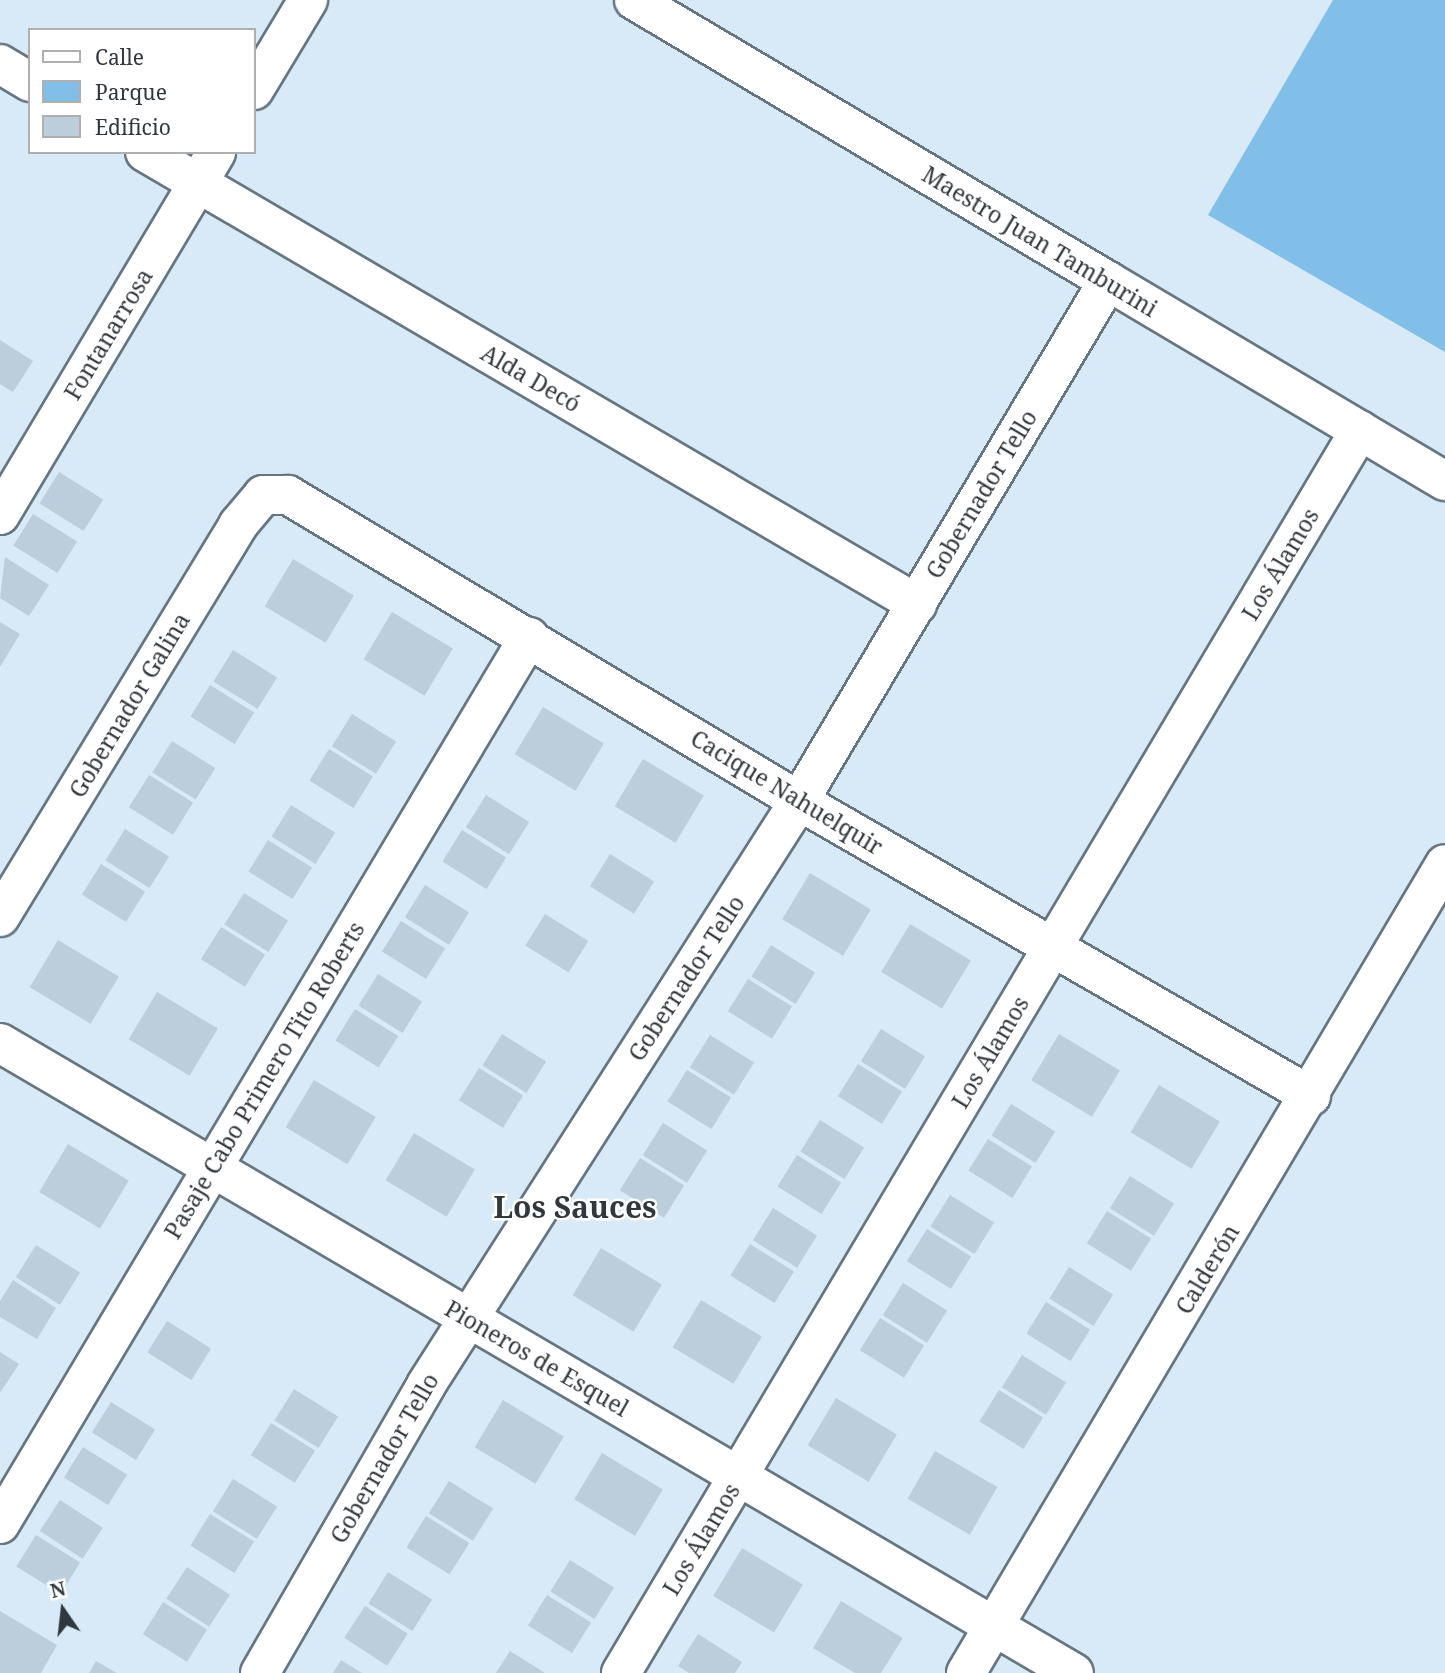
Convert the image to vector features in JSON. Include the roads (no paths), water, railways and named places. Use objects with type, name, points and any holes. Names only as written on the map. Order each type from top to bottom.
[{"type":"street","points":[[256,87],[308,0]]},
{"type":"street","name":"Maestro Juan Tamburini","points":[[634,0],[1445,481]]},
{"type":"street","points":[[0,64],[28,81]]},
{"type":"street","name":"Alda Decó","points":[[153,154],[207,168],[916,604]]},
{"type":"street","name":"Fontanarrosa","points":[[0,515],[207,168]]},
{"type":"street","name":"Gobernador Tello","points":[[260,1673],[468,1319],[799,802],[1108,281]]},
{"type":"street","name":"Los Álamos","points":[[621,1673],[1360,430]]},
{"type":"street","name":"Cacique Nahuelquir","points":[[263,495],[288,495],[529,637],[799,802],[1311,1096]]},
{"type":"street","name":"Gobernador Galina","points":[[0,917],[231,537],[263,495]]},
{"type":"street","name":"Pasaje Cabo Primero Tito Roberts","points":[[0,1524],[529,637]]},
{"type":"street","name":"Calderón","points":[[966,1673],[1311,1096],[1445,864]]},
{"type":"street","name":"Pioneros de Esquel","points":[[0,1043],[1074,1673]]},
{"type":"district","name":"Los Sauces","points":[[575,1207]]}]
